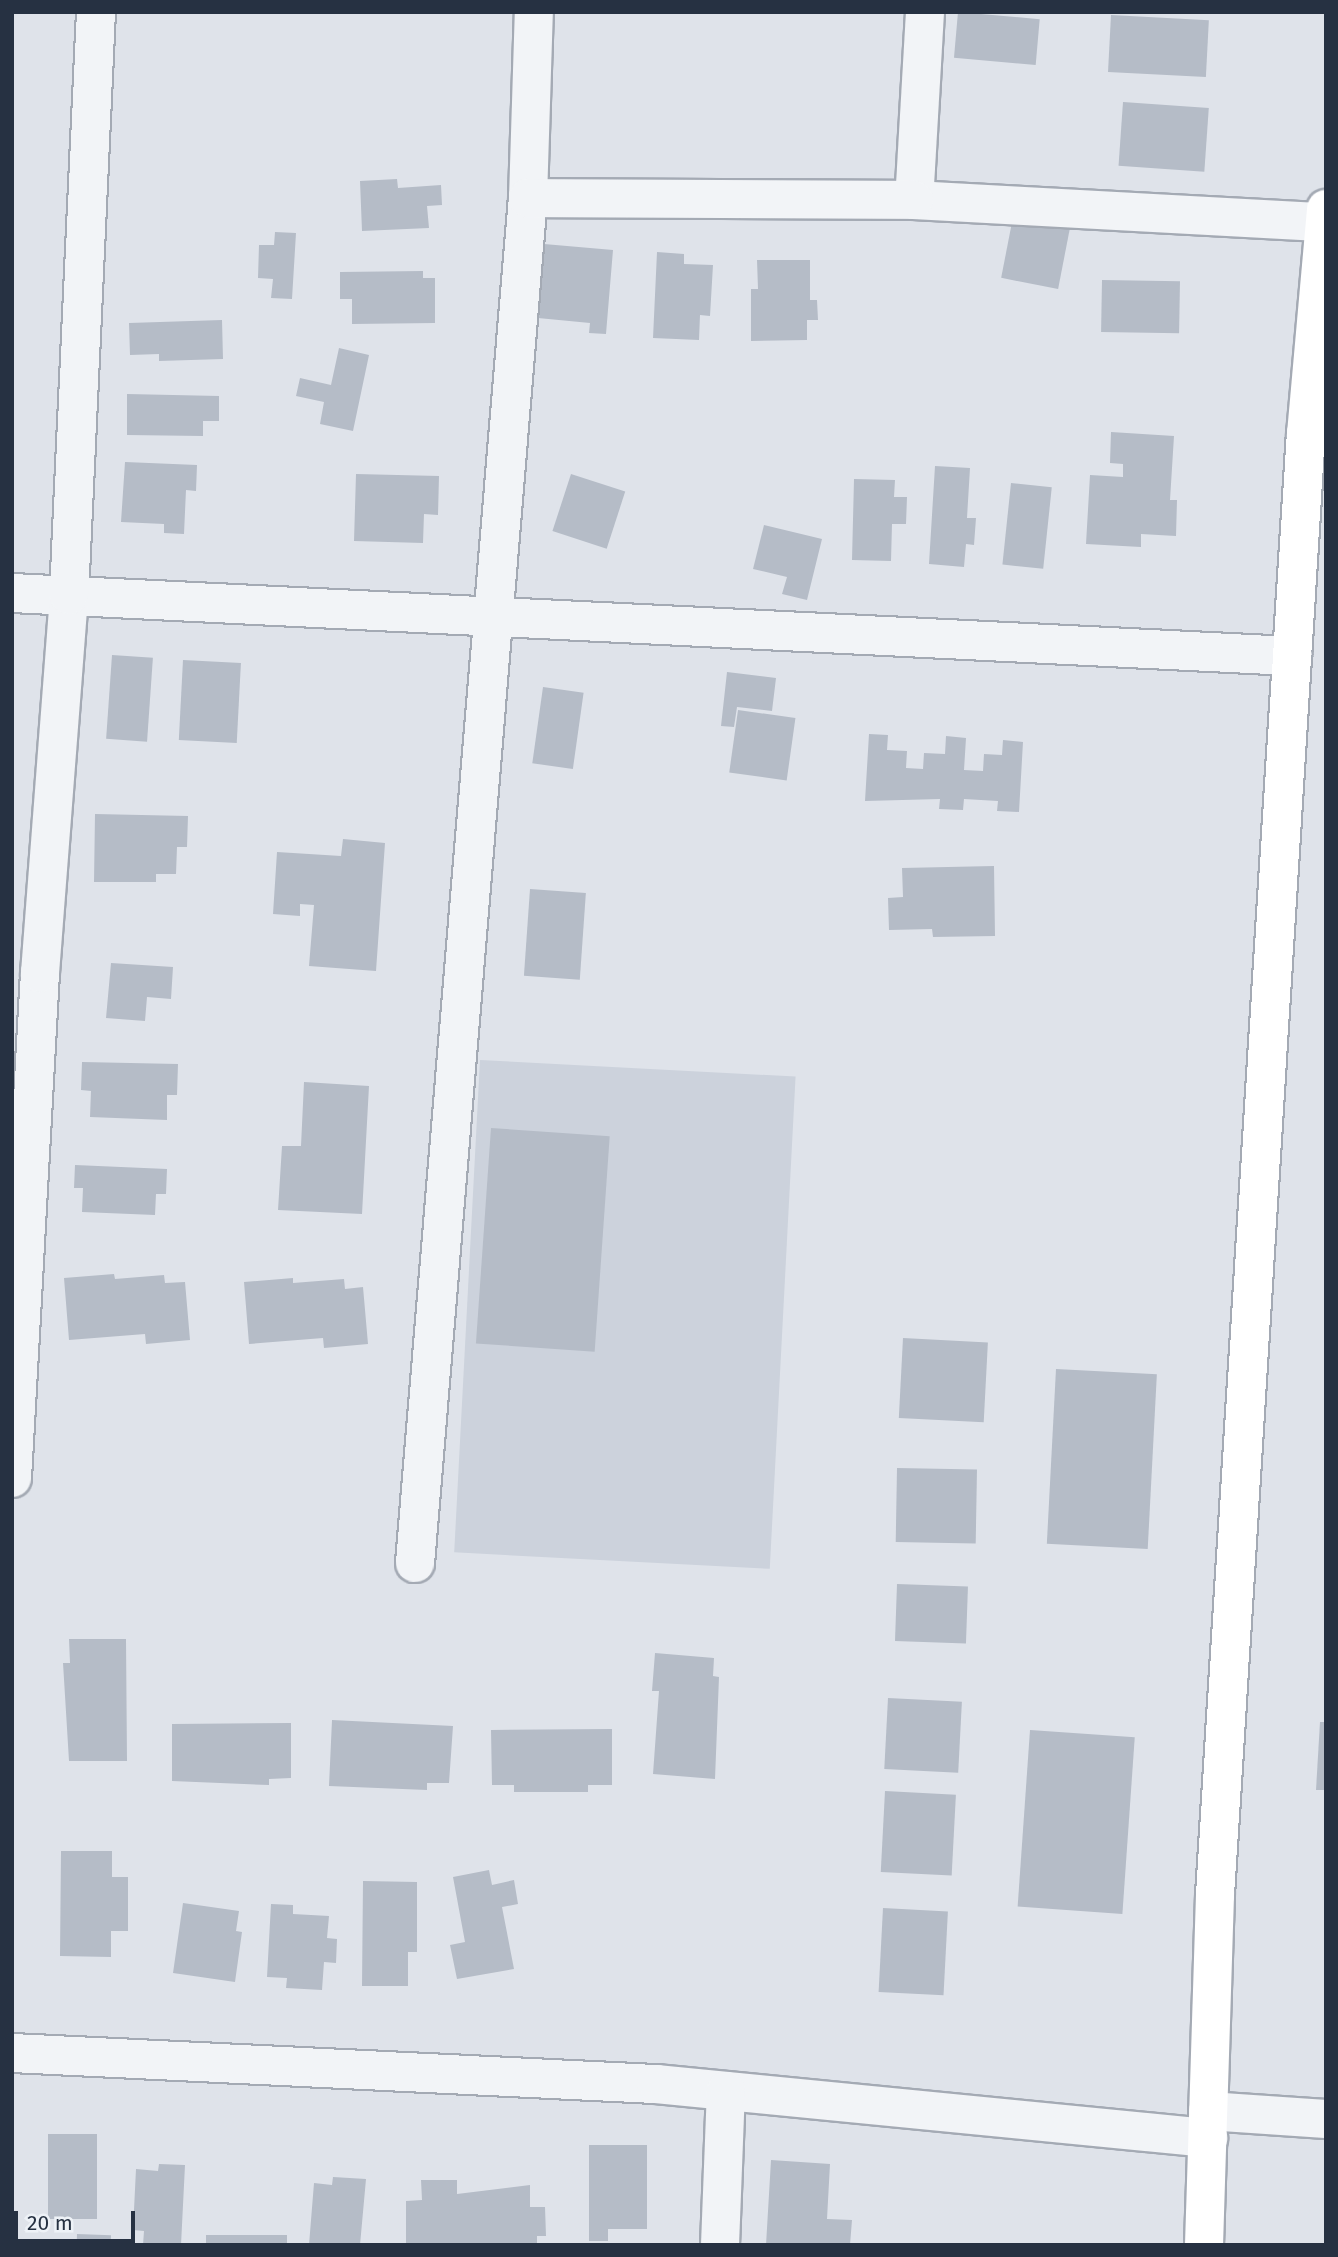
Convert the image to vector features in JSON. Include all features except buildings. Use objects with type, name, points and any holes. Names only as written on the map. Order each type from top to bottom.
[{"type":"street","points":[[12,1478],[24,1040],[69,595],[96,12]]},
{"type":"street","points":[[415,1563],[528,198],[534,12]]},
{"type":"street","points":[[914,200],[925,12]]},
{"type":"street","points":[[528,198],[914,200],[1325,215],[1292,656],[1214,1895],[1205,2245]]},
{"type":"street","points":[[12,593],[1292,656]]},
{"type":"street","points":[[12,2053],[726,2091],[1208,2124],[1326,2119]]},
{"type":"street","points":[[720,2245],[726,2091]]},
{"type":"shaded area","points":[[480,1060],[796,1077],[770,1569],[454,1552]]}]
